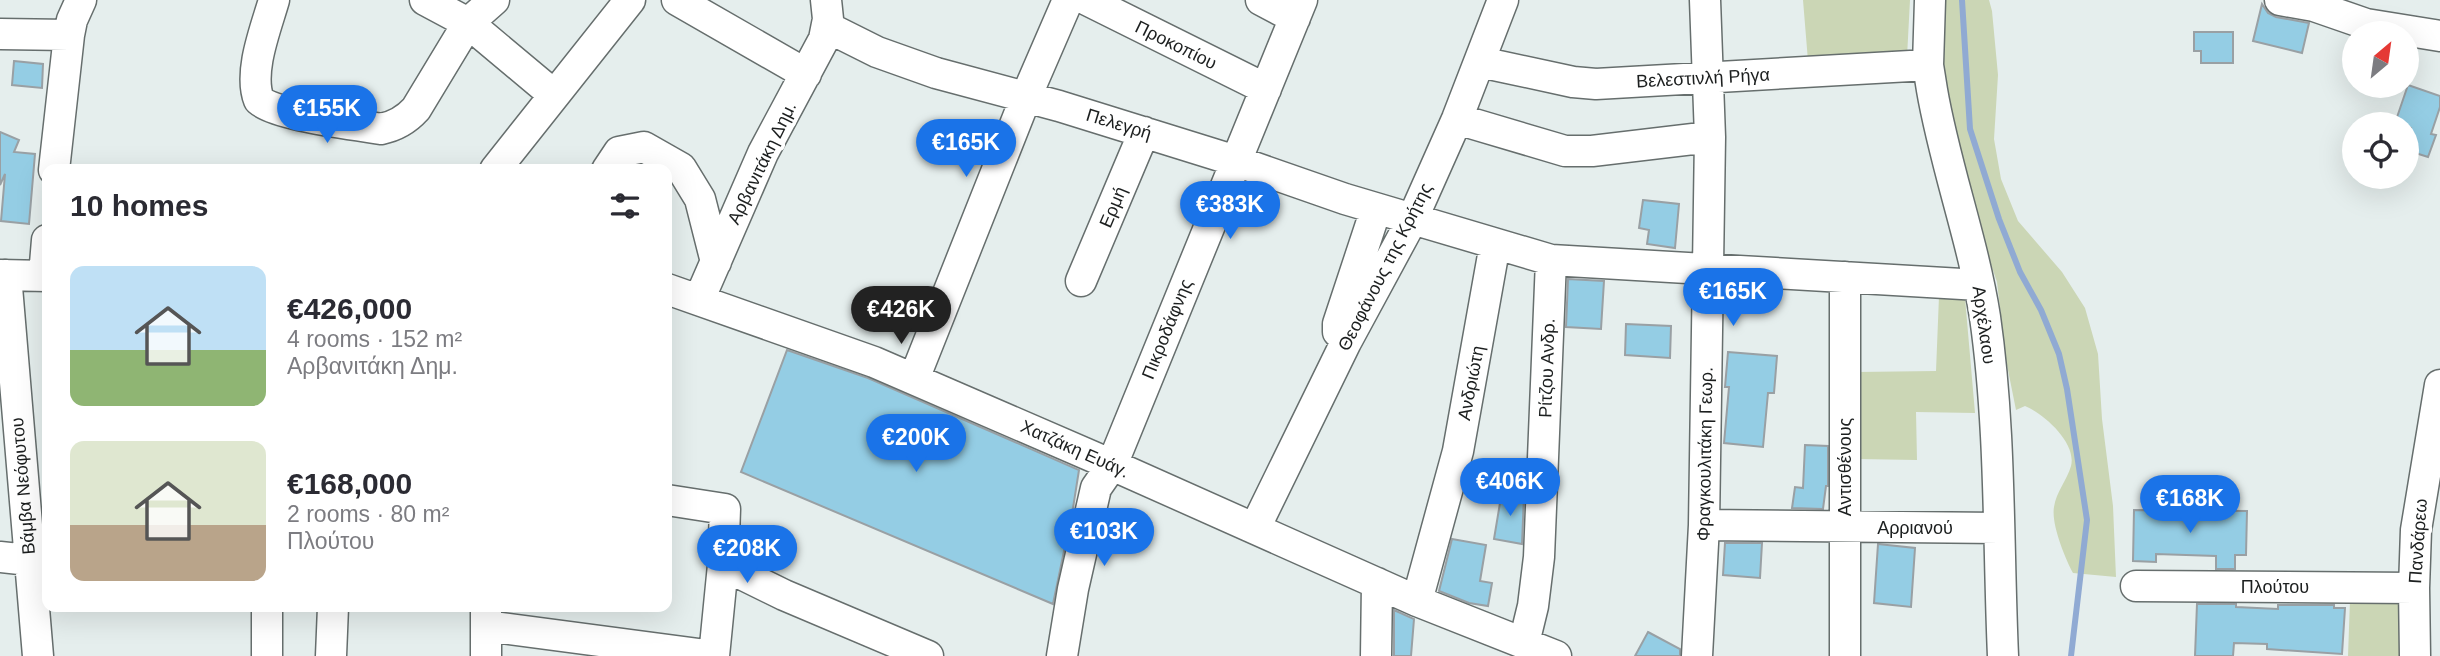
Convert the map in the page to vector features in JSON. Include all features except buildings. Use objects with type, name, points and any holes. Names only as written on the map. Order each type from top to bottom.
[{"type":"street","points":[[55,164],[69,35],[81,0]]},
{"type":"street","points":[[274,0],[258,61],[256,84],[259,100],[288,112],[381,129],[394,126],[416,109],[468,23],[494,0]]},
{"type":"street","points":[[425,0],[468,23],[554,95]]},
{"type":"street","points":[[500,164],[630,0]]},
{"type":"street","points":[[677,0],[806,74]]},
{"type":"street","points":[[914,379],[1026,97],[1068,0]]},
{"type":"street","name":"Προκοπίου","points":[[1087,0],[1266,89]]},
{"type":"street","points":[[1261,0],[1299,9]]},
{"type":"street","name":"Θεοφάνους της Κρήτης","points":[[1255,528],[1346,342],[1412,220],[1457,119],[1503,0]]},
{"type":"street","name":"Φραγκουλιτάκη Γεωρ.","points":[[1697,656],[1704,525],[1709,268],[1710,137],[1705,0]]},
{"type":"street","name":"Αρχέλαου","points":[[1930,0],[1928,65],[1934,106],[1979,285],[1990,366],[2003,656]]},
{"type":"street","points":[[2280,0],[2314,6],[2366,24],[2440,36]]},
{"type":"street","name":"Πικροδάφνης","points":[[1112,465],[1299,9]]},
{"type":"street","name":"Αρβανιτάκη Δημ.","points":[[699,300],[775,127],[806,74],[827,14]]},
{"type":"street","name":"Πελεγρή","points":[[827,14],[864,47],[896,59],[962,81],[1144,132],[1376,209],[1551,260],[1979,285]]},
{"type":"street","points":[[0,34],[69,35]]},
{"type":"street","name":"Βελεστινλή Ρήγα","points":[[1480,62],[1583,83],[1928,65]]},
{"type":"street","points":[[1457,119],[1565,151],[1592,151],[1710,137]]},
{"type":"street","name":"Ερμή","points":[[1082,281],[1144,132]]},
{"type":"street","points":[[611,164],[619,152],[645,147],[681,168],[700,199],[716,262]]},
{"type":"street","points":[[1346,342],[1338,334],[1338,324],[1376,209]]},
{"type":"street","name":"Ανδριώτη","points":[[1417,601],[1458,451],[1495,244]]},
{"type":"street","name":"Ρίτζου Ανδρ.","points":[[1524,643],[1533,606],[1539,557],[1551,260]]},
{"type":"street","points":[[3,275],[42,276]]},
{"type":"street","name":"Βάμβα Νεόφυτου","points":[[3,275],[25,560],[38,656]]},
{"type":"street","name":"Αντισθένους","points":[[1845,277],[1845,656]]},
{"type":"street","name":"Χατζάκη Ευάγ.","points":[[672,291],[845,351],[914,379],[1417,601],[1556,656]]},
{"type":"street","name":"Πανδάρεω","points":[[2415,656],[2414,588],[2419,504],[2440,385]]},
{"type":"street","points":[[1062,656],[1073,589],[1096,488],[1112,465]]},
{"type":"street","points":[[486,656],[486,617],[714,656],[723,565],[725,509],[672,501]]},
{"type":"street","name":"Αρριανού","points":[[1704,525],[1999,528]]},
{"type":"street","points":[[723,565],[928,656]]},
{"type":"street","points":[[1376,656],[1377,583]]},
{"type":"street","name":"Πλούτου","points":[[2136,586],[2414,588]]},
{"type":"street","points":[[267,612],[267,656]]},
{"type":"street","points":[[331,656],[332,612]]},
{"type":"green space","points":[[1803,0],[1910,0],[1907,57],[1808,61]]},
{"type":"green space","points":[[1939,0],[1989,0],[1998,75],[1994,139],[2001,179],[2018,221],[2062,272],[2085,308],[2098,354],[2102,419],[2113,506],[2116,577],[2073,573],[2059,541],[2054,514],[2057,496],[2071,466],[2069,448],[2057,430],[2033,410],[2025,406],[2016,410],[2006,360],[1997,282],[1975,218],[1945,89]]},
{"type":"green space","points":[[1939,296],[1965,298],[1975,413],[1916,412],[1917,460],[1858,459],[1857,372],[1936,371]]},
{"type":"green space","points":[[2350,600],[2406,600],[2404,656],[2348,656]]},
{"type":"waterway","points":[[1962,0],[1970,129],[1999,219],[2020,272],[2041,310],[2059,354],[2067,389],[2087,520],[2071,656]]}]
